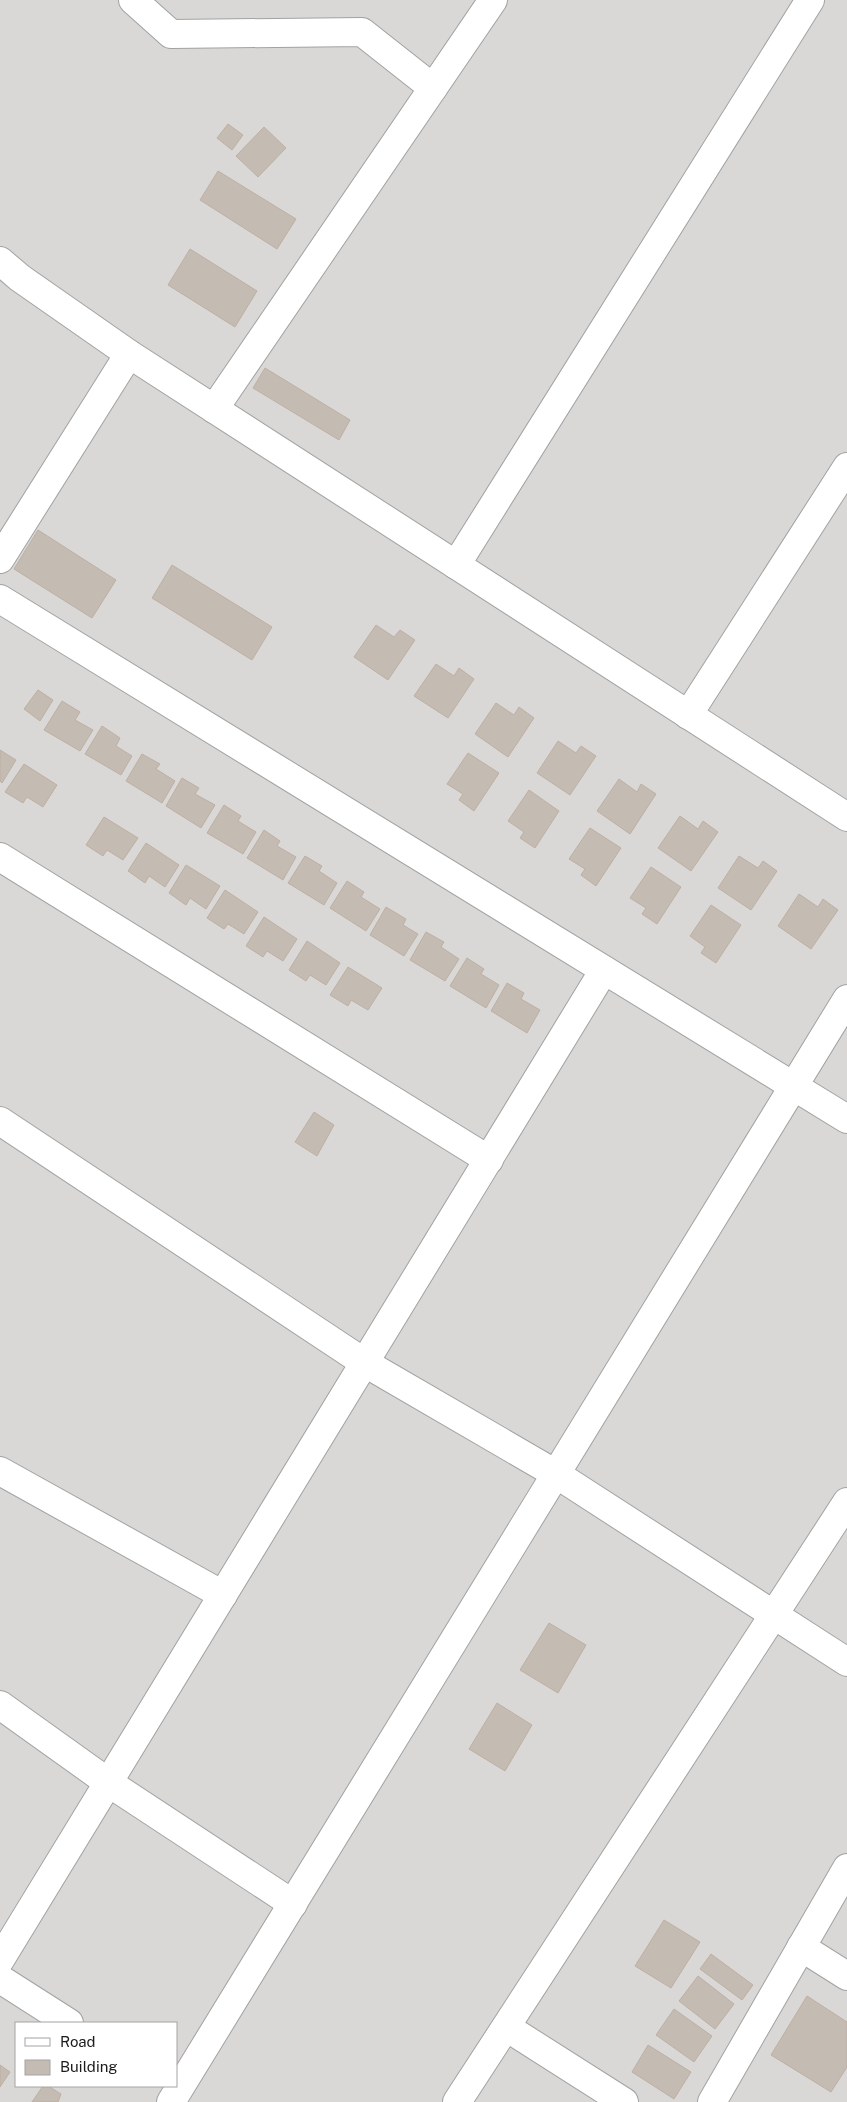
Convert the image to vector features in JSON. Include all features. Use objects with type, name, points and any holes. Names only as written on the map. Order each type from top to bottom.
[{"type":"street","points":[[133,0],[171,34],[362,32],[434,88]]},
{"type":"street","points":[[214,409],[493,0]]},
{"type":"street","points":[[456,566],[810,0]]},
{"type":"street","points":[[0,261],[20,278],[128,354],[847,818]]},
{"type":"street","points":[[0,560],[128,354]]},
{"type":"street","points":[[688,715],[847,468]]},
{"type":"street","points":[[0,599],[847,1119]]},
{"type":"street","points":[[0,856],[489,1160]]},
{"type":"street","points":[[0,1960],[604,970]]},
{"type":"street","points":[[177,2096],[847,999]]},
{"type":"street","points":[[0,1121],[365,1363],[556,1474],[847,1662]]},
{"type":"street","points":[[0,1471],[223,1595]]},
{"type":"street","points":[[457,2102],[847,1502]]},
{"type":"street","points":[[0,1705],[108,1783],[293,1904]]},
{"type":"street","points":[[712,2102],[847,1868]]},
{"type":"street","points":[[801,1947],[847,1976]]},
{"type":"street","points":[[0,1979],[67,2022]]},
{"type":"street","points":[[506,2027],[624,2102]]},
{"type":"shaded area","points":[[0,0],[847,0],[847,2102],[0,2102]]},
{"type":"building","points":[[228,124],[243,135],[232,150],[217,138]]},
{"type":"building","points":[[264,127],[286,148],[258,177],[236,156]]},
{"type":"building","points":[[218,171],[296,219],[277,249],[200,200]]},
{"type":"building","points":[[190,249],[257,291],[235,327],[168,285]]},
{"type":"building","points":[[265,368],[350,420],[339,440],[253,388]]},
{"type":"building","points":[[38,530],[116,580],[92,618],[14,569]]},
{"type":"building","points":[[172,565],[272,627],[252,660],[152,598]]},
{"type":"building","points":[[376,625],[394,637],[400,630],[415,640],[388,680],[354,657]]},
{"type":"building","points":[[436,664],[454,676],[459,668],[474,679],[448,718],[414,696]]},
{"type":"building","points":[[38,690],[53,700],[40,721],[24,709]]},
{"type":"building","points":[[62,701],[80,712],[75,720],[93,730],[80,751],[44,730]]},
{"type":"building","points":[[496,703],[514,715],[519,707],[534,718],[508,757],[475,734]]},
{"type":"building","points":[[102,726],[120,738],[116,746],[132,756],[121,775],[85,754]]},
{"type":"building","points":[[558,741],[576,753],[581,746],[596,756],[570,795],[537,773]]},
{"type":"building","points":[[0,750],[16,760],[2,783],[0,781]]},
{"type":"building","points":[[468,753],[499,773],[474,811],[459,800],[463,794],[447,784]]},
{"type":"building","points":[[142,754],[160,764],[156,769],[175,781],[162,803],[126,781]]},
{"type":"building","points":[[24,764],[57,785],[43,807],[27,797],[23,803],[5,792]]},
{"type":"building","points":[[182,778],[199,788],[195,794],[215,805],[201,828],[166,806]]},
{"type":"building","points":[[619,779],[637,792],[641,784],[656,794],[630,834],[597,811]]},
{"type":"building","points":[[529,790],[559,811],[535,848],[520,838],[524,832],[508,821]]},
{"type":"building","points":[[224,805],[241,816],[238,821],[256,832],[243,854],[207,833]]},
{"type":"building","points":[[680,816],[698,829],[703,821],[718,832],[691,871],[658,848]]},
{"type":"building","points":[[104,817],[138,838],[123,860],[107,850],[103,856],[86,845]]},
{"type":"building","points":[[590,828],[621,848],[596,886],[581,875],[585,869],[569,859]]},
{"type":"building","points":[[264,830],[280,841],[277,846],[296,857],[283,880],[247,858]]},
{"type":"building","points":[[146,843],[179,865],[165,887],[149,876],[145,883],[128,871]]},
{"type":"building","points":[[305,856],[322,866],[319,871],[337,883],[324,905],[288,883]]},
{"type":"building","points":[[739,856],[758,868],[763,861],[777,871],[751,910],[718,888]]},
{"type":"building","points":[[186,865],[220,886],[206,909],[190,898],[186,905],[169,893]]},
{"type":"building","points":[[651,867],[681,887],[657,924],[642,914],[646,908],[630,898]]},
{"type":"building","points":[[347,881],[364,892],[361,897],[380,909],[366,931],[330,908]]},
{"type":"building","points":[[225,890],[258,912],[244,934],[228,924],[224,929],[207,918]]},
{"type":"building","points":[[799,894],[818,907],[823,899],[838,910],[811,949],[778,926]]},
{"type":"building","points":[[711,905],[741,925],[716,963],[701,953],[705,947],[690,936]]},
{"type":"building","points":[[386,907],[406,919],[403,925],[418,934],[404,956],[370,935]]},
{"type":"building","points":[[264,917],[297,939],[283,961],[267,951],[263,957],[246,946]]},
{"type":"building","points":[[426,932],[444,942],[441,947],[459,959],[445,981],[410,960]]},
{"type":"building","points":[[307,941],[340,963],[326,985],[310,975],[306,981],[289,970]]},
{"type":"building","points":[[467,958],[484,969],[481,974],[499,985],[486,1008],[450,986]]},
{"type":"building","points":[[348,967],[382,988],[368,1010],[351,1000],[348,1006],[330,995]]},
{"type":"building","points":[[507,983],[524,993],[521,999],[540,1010],[527,1033],[491,1011]]},
{"type":"building","points":[[314,1112],[334,1125],[317,1156],[295,1142]]},
{"type":"building","points":[[549,1623],[586,1645],[558,1693],[520,1670]]},
{"type":"building","points":[[497,1703],[532,1725],[505,1771],[469,1749]]},
{"type":"building","points":[[664,1920],[700,1942],[671,1988],[635,1966]]},
{"type":"building","points":[[711,1954],[753,1985],[742,2000],[700,1969]]},
{"type":"building","points":[[698,1976],[734,2004],[715,2029],[679,2001]]},
{"type":"building","points":[[807,1996],[847,2022],[847,2067],[831,2092],[771,2055]]},
{"type":"building","points":[[674,2009],[712,2036],[694,2062],[656,2035]]},
{"type":"building","points":[[648,2045],[691,2072],[674,2099],[632,2072]]},
{"type":"building","points":[[0,2065],[10,2072],[0,2087]]},
{"type":"building","points":[[42,2087],[50,2087],[61,2094],[58,2102],[32,2102]]}]
